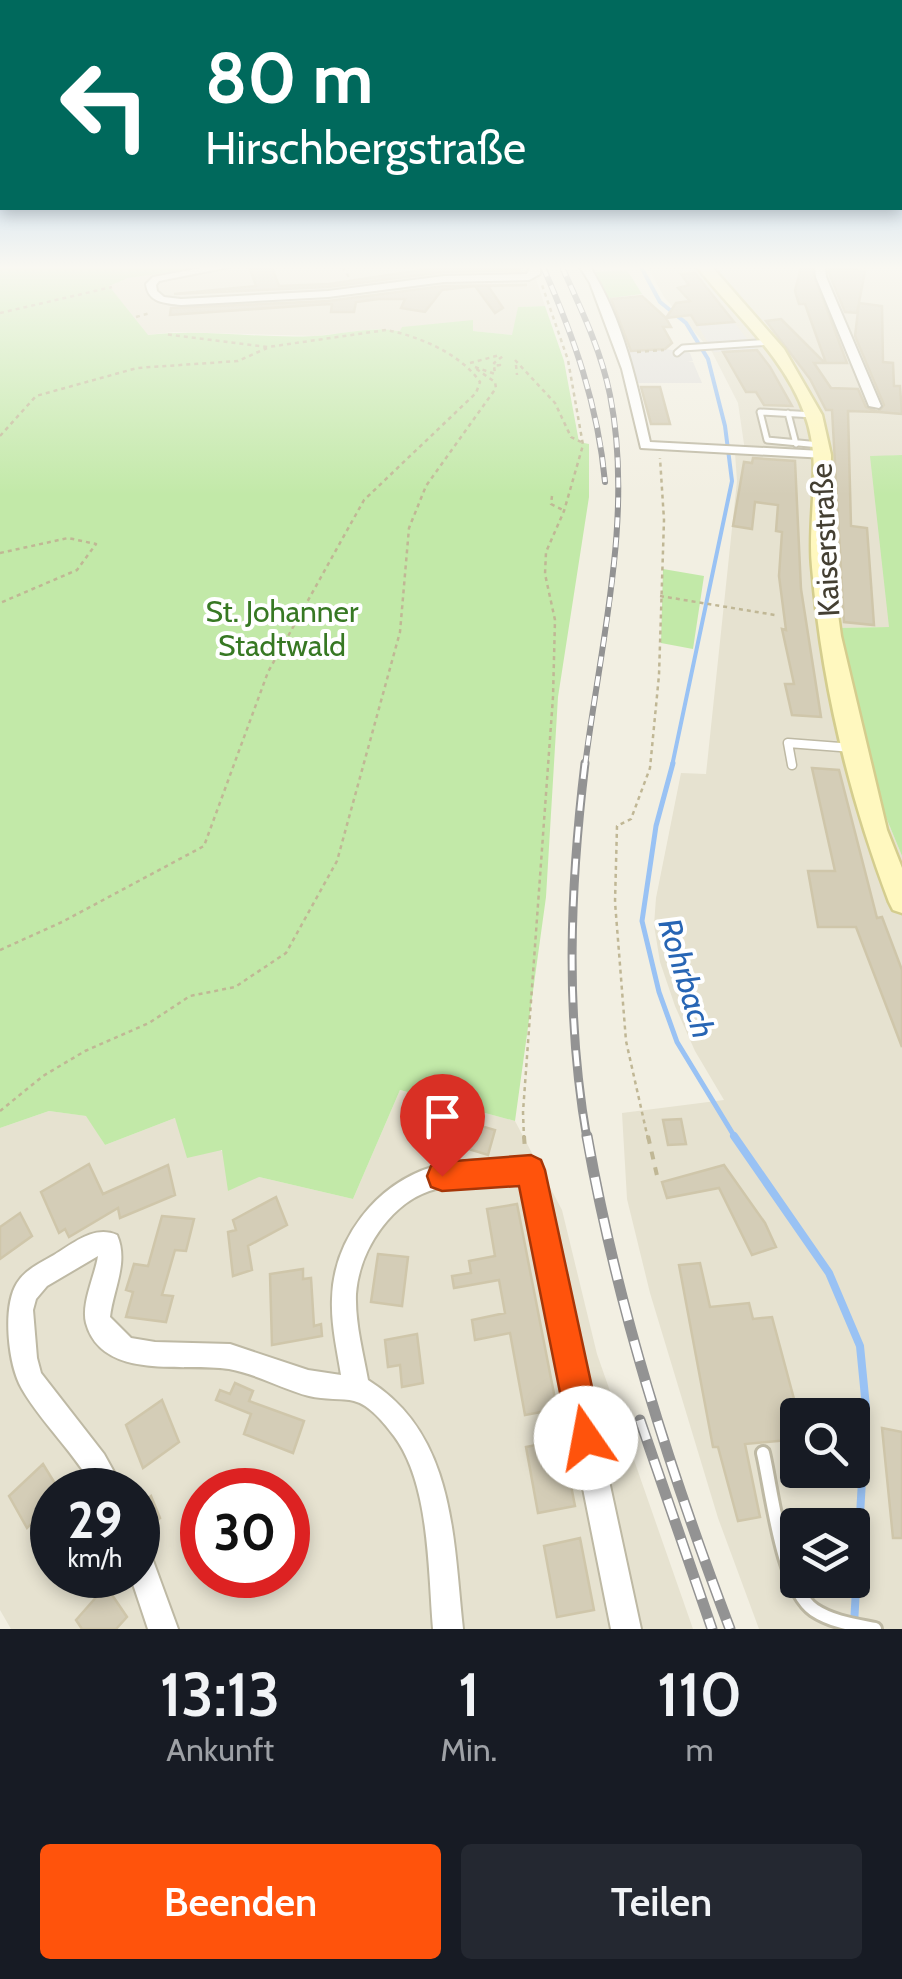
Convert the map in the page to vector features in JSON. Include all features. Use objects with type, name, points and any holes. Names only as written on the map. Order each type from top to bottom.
[{"type":"main road","name":"Kaiserstraße","points":[[771,343],[801,387],[814,415],[821,450],[822,577],[853,748],[874,830],[902,902]]},
{"type":"street","points":[[618,343],[646,445],[821,450]]},
{"type":"street","points":[[848,343],[875,406]]},
{"type":"street","points":[[356,1387],[343,1300],[354,1254],[375,1214],[402,1188],[442,1176],[531,1170],[626,1629]]},
{"type":"street","points":[[99,1468],[31,1380],[22,1335],[25,1293],[38,1277],[96,1242],[109,1243],[112,1252],[96,1320],[114,1341],[129,1350],[229,1357],[318,1386],[342,1390],[356,1387],[387,1407],[405,1429],[429,1484],[448,1629]]},
{"type":"street","points":[[152,1598],[162,1629]]},
{"type":"lane","points":[[678,353],[682,348],[754,343]]},
{"type":"lane","points":[[814,415],[760,412],[767,440],[821,450]]},
{"type":"lane","points":[[788,414],[796,444]]},
{"type":"lane","points":[[792,765],[788,743],[853,748]]},
{"type":"lane","points":[[763,1453],[796,1585],[808,1606],[832,1618],[875,1629]]},
{"type":"path","points":[[236,343],[268,347],[296,343]]},
{"type":"path","points":[[423,343],[474,367],[495,374],[494,366],[500,366],[494,363],[503,356],[468,364]]},
{"type":"path","points":[[531,1170],[525,1154],[523,1112],[556,620],[545,574],[546,552],[564,511],[583,442],[562,343]]},
{"type":"path","points":[[621,352],[666,350],[674,344]]},
{"type":"path","points":[[0,436],[36,396],[137,368],[238,361],[268,347]]},
{"type":"path","points":[[515,360],[555,403],[571,437],[583,442]]},
{"type":"path","points":[[517,375],[514,366],[518,364]]},
{"type":"path","points":[[0,950],[204,846],[268,672],[364,500],[476,393],[480,382],[474,367]]},
{"type":"path","points":[[0,1111],[43,1076],[85,1051],[149,1023],[190,996],[235,987],[286,952],[337,861],[400,632],[409,528],[426,486],[496,388],[495,382],[474,367]]},
{"type":"path","points":[[658,1180],[626,1041],[615,902],[618,826],[631,819],[650,768],[659,675],[664,520],[659,446]]},
{"type":"path","points":[[552,496],[551,504],[564,511]]},
{"type":"path","points":[[0,553],[68,538],[96,544],[76,570],[0,604]]},
{"type":"path","points":[[659,596],[775,615]]},
{"type":"shaded area","points":[[704,343],[902,343],[902,455],[871,457],[890,627],[836,628],[869,776],[902,856],[902,1629],[759,1629],[718,1518],[650,1293],[627,1199],[622,1113],[724,1100],[695,1051],[675,1006],[660,962],[654,925],[681,773],[706,774],[737,481],[735,453],[745,451],[738,403]]},
{"type":"shaded area","points":[[708,343],[750,343],[755,349],[714,352]]},
{"type":"shaded area","points":[[665,349],[690,353],[693,361],[687,362],[693,362],[702,383],[638,383],[627,351]]},
{"type":"shaded area","points":[[400,1090],[515,1121],[562,1210],[597,1354],[693,1629],[11,1629],[0,1610],[0,1128],[49,1111],[87,1116],[105,1145],[175,1118],[259,1177],[353,1199]]},
{"type":"green space","name":"St. Johanner Stadtwald","points":[[0,343],[558,343],[579,442],[589,444],[589,497],[558,697],[546,897],[515,1121],[400,1090],[353,1199],[259,1177],[228,1191],[222,1150],[187,1158],[175,1118],[105,1145],[86,1116],[49,1111],[0,1128]]},
{"type":"green space","points":[[902,455],[902,856],[869,776],[835,628],[889,627],[870,456]]},
{"type":"green space","points":[[663,569],[704,576],[693,649],[661,643]]},
{"type":"building","points":[[628,343],[672,343],[665,349],[631,351]]},
{"type":"building","points":[[783,343],[805,343],[825,363],[814,363],[831,388],[858,389],[866,407],[878,412],[848,411],[851,526],[867,528],[874,625],[844,622],[832,410],[826,410],[810,379]]},
{"type":"building","points":[[819,343],[840,343],[847,363],[826,363]]},
{"type":"building","points":[[858,343],[883,343],[883,362],[893,363],[894,386],[900,386],[902,414],[878,412],[884,405]]},
{"type":"building","points":[[757,350],[792,406],[764,405],[756,392],[746,392],[723,352]]},
{"type":"building","points":[[641,387],[660,387],[670,424],[651,424]]},
{"type":"building","points":[[753,458],[795,461],[801,589],[821,717],[792,715],[785,684],[794,684],[782,629],[786,630],[779,576],[782,532],[776,531],[778,505],[755,502],[752,529],[733,526],[744,462],[752,463]]},
{"type":"building","points":[[812,768],[839,770],[877,918],[882,917],[902,970],[902,1047],[856,927],[818,927],[808,871],[835,871]]},
{"type":"building","points":[[450,1117],[495,1130],[488,1155],[442,1141]]},
{"type":"building","points":[[681,1119],[686,1144],[668,1145],[663,1120]]},
{"type":"building","points":[[89,1164],[103,1194],[168,1165],[175,1195],[120,1218],[118,1208],[69,1237],[65,1229],[59,1233],[41,1192]]},
{"type":"building","points":[[724,1165],[765,1223],[776,1247],[752,1255],[719,1188],[667,1198],[662,1182]]},
{"type":"building","points":[[276,1197],[287,1225],[248,1246],[252,1270],[233,1276],[228,1232],[236,1230],[233,1220]]},
{"type":"building","points":[[517,1204],[557,1409],[525,1415],[510,1333],[475,1340],[472,1320],[505,1313],[499,1280],[454,1288],[452,1276],[471,1273],[469,1261],[495,1256],[487,1209]]},
{"type":"building","points":[[20,1213],[32,1236],[0,1259],[0,1227]]},
{"type":"building","points":[[162,1216],[194,1219],[186,1251],[175,1250],[162,1295],[173,1296],[166,1322],[126,1317],[133,1292],[126,1290],[134,1264],[148,1266]]},
{"type":"building","points":[[378,1254],[408,1257],[402,1306],[371,1302]]},
{"type":"building","points":[[700,1263],[710,1307],[749,1303],[753,1319],[772,1317],[794,1398],[780,1398],[780,1441],[745,1444],[760,1517],[738,1521],[718,1447],[713,1447],[679,1265]]},
{"type":"building","points":[[303,1269],[303,1279],[311,1278],[314,1326],[321,1324],[322,1336],[272,1345],[270,1274]]},
{"type":"building","points":[[417,1334],[423,1383],[402,1387],[400,1365],[388,1367],[385,1340]]},
{"type":"building","points":[[235,1383],[253,1391],[249,1401],[304,1421],[293,1453],[244,1434],[251,1414],[216,1400],[220,1390],[230,1394]]},
{"type":"building","points":[[162,1400],[179,1442],[143,1468],[126,1425]]},
{"type":"building","points":[[882,1428],[902,1432],[902,1538],[893,1538]]},
{"type":"building","points":[[562,1440],[575,1506],[538,1513],[526,1447]]},
{"type":"building","points":[[30,1476],[27,1528],[9,1496]]},
{"type":"building","points":[[580,1538],[594,1610],[557,1617],[544,1546]]},
{"type":"building","points":[[95,1598],[114,1598],[127,1617],[116,1629],[82,1629],[76,1620]]},
{"type":"waterway","name":"Rohrbach","points":[[672,766],[732,481],[725,426],[708,359],[698,343]]},
{"type":"waterway","name":"Rohrbach","points":[[673,763],[656,826],[642,921],[659,992],[677,1042],[735,1138]]},
{"type":"waterway","name":"Rohrbach","points":[[735,1138],[829,1273],[860,1346],[866,1407],[854,1625]]},
{"type":"railway","points":[[573,343],[597,426],[605,482]]},
{"type":"railway","points":[[585,766],[617,534],[616,441],[610,395],[594,343]]},
{"type":"railway","points":[[585,763],[572,951],[575,1045],[587,1139]]},
{"type":"railway","points":[[587,1136],[629,1324],[686,1508],[730,1629]]},
{"type":"railway","points":[[640,1420],[712,1629]]},
{"type":"route","points":[[442,1176],[531,1170],[586,1438]]}]
